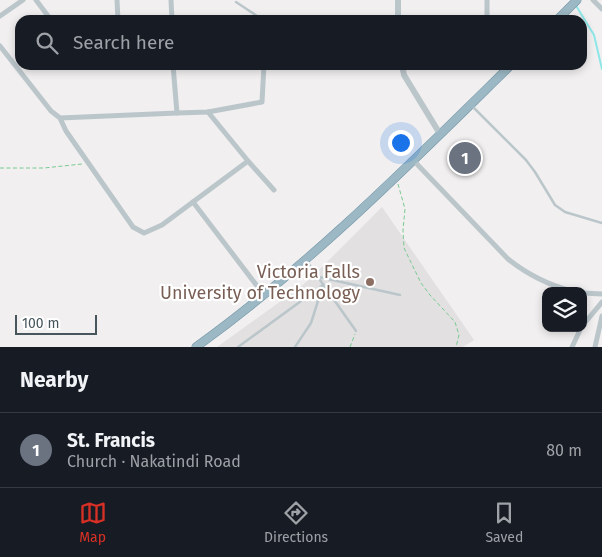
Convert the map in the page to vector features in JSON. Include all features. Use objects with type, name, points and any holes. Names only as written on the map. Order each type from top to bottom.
[{"type":"highway","points":[[562,15],[575,2]]},
{"type":"highway","points":[[196,347],[264,296],[306,260],[396,177],[506,70]]},
{"type":"street","points":[[0,16],[23,0]]},
{"type":"street","points":[[36,0],[47,15]]},
{"type":"street","points":[[117,0],[118,15]]},
{"type":"street","points":[[171,0],[172,15]]},
{"type":"street","points":[[398,0],[398,15]]},
{"type":"street","points":[[487,15],[488,0]]},
{"type":"street","points":[[594,0],[602,9]]},
{"type":"street","points":[[0,46],[15,65]]},
{"type":"street","points":[[19,70],[52,111],[60,118],[66,131],[133,227],[144,233],[162,225],[248,161]]},
{"type":"street","points":[[173,70],[177,113]]},
{"type":"street","points":[[60,118],[208,112],[262,102],[264,70]]},
{"type":"street","points":[[403,70],[404,75],[440,134]]},
{"type":"street","points":[[208,112],[274,190]]},
{"type":"street","points":[[413,160],[508,260],[542,280],[561,287]]},
{"type":"street","points":[[193,202],[264,296]]},
{"type":"street","points":[[587,293],[602,294]]},
{"type":"street","points":[[587,319],[602,302]]},
{"type":"street","points":[[594,347],[602,316]]},
{"type":"street","points":[[572,347],[580,332]]},
{"type":"lane","points":[[236,2],[255,15]]},
{"type":"lane","points":[[471,104],[536,172],[555,205],[565,212],[602,223]]},
{"type":"lane","points":[[306,260],[356,331]]},
{"type":"lane","points":[[318,277],[400,295]]},
{"type":"lane","points":[[238,347],[324,285]]},
{"type":"lane","points":[[296,347],[312,323],[324,285]]},
{"type":"path","points":[[0,168],[44,168],[89,164]]},
{"type":"path","points":[[396,177],[404,209],[404,248],[422,283],[455,322],[459,335],[456,347]]},
{"type":"path","points":[[350,347],[356,331]]},
{"type":"shaded area","name":"Victoria Falls University of Technology","points":[[382,207],[474,340],[463,347],[217,347],[299,288]]},
{"type":"waterway","points":[[575,4],[582,15]]},
{"type":"waterway","points":[[587,24],[594,35],[602,69]]},
{"type":"place","name":"St. Francis","points":[[465,158]]},
{"type":"place","name":"Victoria Falls University of Technology","points":[[370,282]]}]
